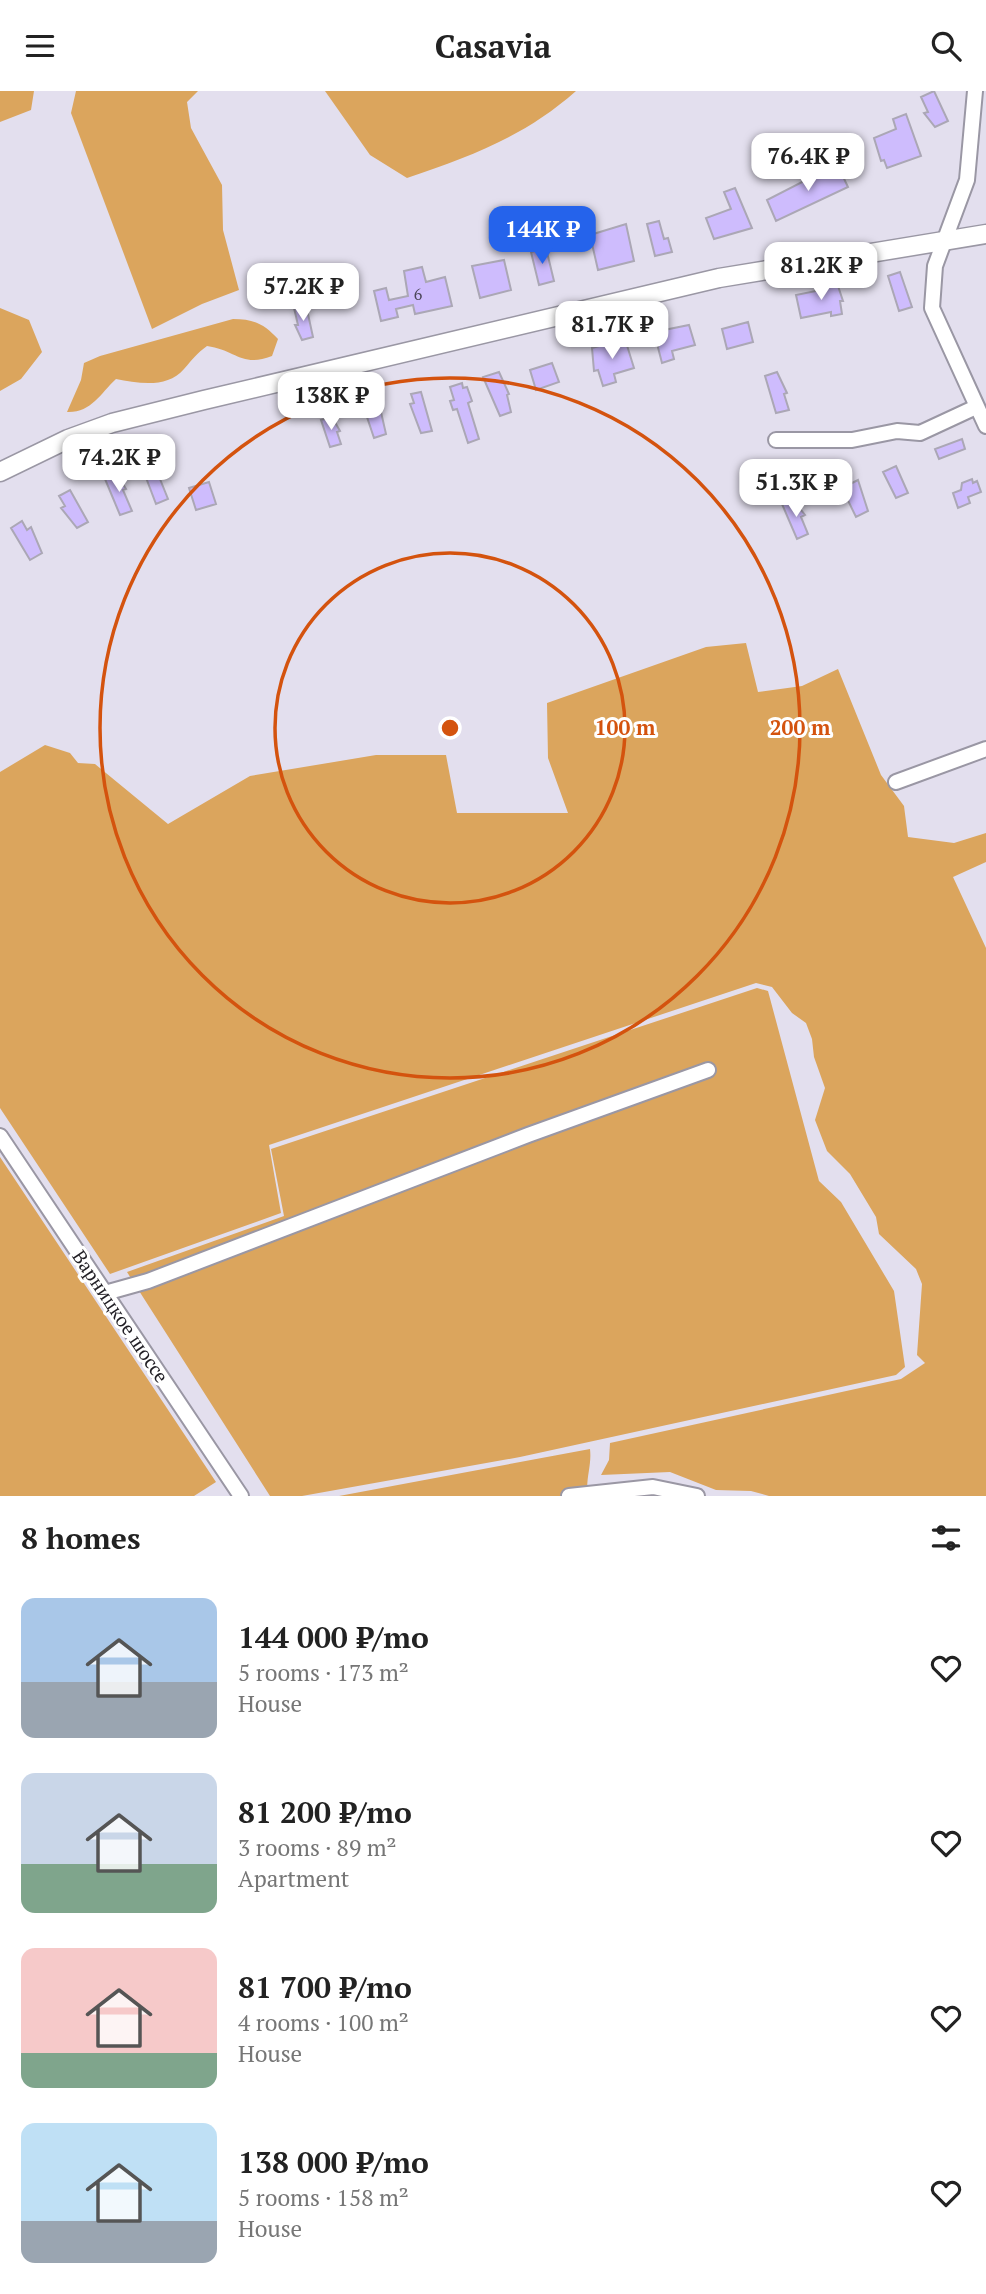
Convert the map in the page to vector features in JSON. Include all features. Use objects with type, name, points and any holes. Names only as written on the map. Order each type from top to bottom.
[{"type":"main road","points":[[0,472],[34,454],[112,423],[218,397],[719,278],[986,233]]},
{"type":"street","points":[[975,91],[968,180],[935,266],[932,308],[986,426]]},
{"type":"street","points":[[776,440],[852,440],[897,431],[920,433],[976,407]]},
{"type":"street","points":[[896,782],[986,749]]},
{"type":"street","points":[[105,1293],[148,1281],[516,1140],[708,1070]]},
{"type":"street","name":"Варницкое шоссе","points":[[0,1136],[241,1496]]},
{"type":"street","points":[[569,1496],[653,1487],[697,1496]]},
{"type":"shaded area","points":[[0,91],[34,91],[31,110],[0,122]]},
{"type":"shaded area","points":[[76,91],[198,91],[187,102],[191,128],[222,185],[223,230],[239,290],[202,304],[152,329],[71,113]]},
{"type":"shaded area","points":[[325,91],[576,91],[537,121],[496,144],[407,178],[370,155]]},
{"type":"shaded area","points":[[0,308],[29,320],[42,352],[21,379],[0,391]]},
{"type":"shaded area","points":[[233,319],[253,321],[273,334],[278,339],[272,356],[246,359],[207,346],[169,380],[152,383],[116,379],[89,406],[67,412],[81,380],[84,363],[100,356]]},
{"type":"shaded area","points":[[746,643],[758,692],[802,686],[838,669],[881,775],[904,806],[908,837],[954,843],[986,833],[986,862],[953,877],[986,948],[986,1496],[769,1496],[751,1491],[716,1490],[670,1472],[601,1475],[609,1460],[610,1443],[901,1379],[925,1363],[917,1355],[922,1284],[916,1269],[879,1234],[876,1217],[850,1174],[827,1151],[815,1120],[825,1088],[814,1057],[812,1039],[806,1023],[792,1013],[772,987],[756,983],[269,1145],[281,1213],[110,1274],[0,1108],[0,772],[45,745],[70,753],[78,763],[95,764],[168,824],[250,776],[376,755],[446,755],[457,813],[568,813],[548,758],[547,703],[706,647]]},
{"type":"shaded area","points":[[757,988],[768,991],[819,1181],[841,1202],[894,1291],[905,1367],[896,1375],[520,1457],[302,1496],[270,1496],[127,1272],[284,1216],[271,1149]]},
{"type":"shaded area","points":[[0,1157],[216,1482],[194,1496],[0,1496]]},
{"type":"shaded area","points":[[590,1449],[588,1496],[339,1496]]},
{"type":"building","points":[[934,91],[948,121],[935,127],[924,113],[928,112],[921,97]]},
{"type":"building","points":[[906,114],[921,156],[887,168],[884,160],[881,161],[874,138],[896,129],[893,119]]},
{"type":"building","points":[[837,164],[848,187],[776,221],[767,200]]},
{"type":"building","points":[[735,188],[752,228],[714,239],[706,218],[731,209],[724,192]]},
{"type":"building","points":[[659,221],[664,239],[668,238],[672,252],[655,256],[647,224]]},
{"type":"building","points":[[626,224],[634,261],[598,270],[590,235]]},
{"type":"building","points":[[546,248],[554,281],[539,285],[531,252]]},
{"type":"building","points":[[504,260],[511,290],[480,298],[472,266]]},
{"type":"building","points":[[422,267],[426,282],[445,277],[452,306],[415,314],[413,305],[396,309],[398,317],[381,321],[374,291],[386,288],[389,300],[408,296],[404,271]]},
{"type":"building","points":[[900,272],[912,307],[899,311],[888,276]]},
{"type":"building","points":[[837,283],[843,301],[840,301],[842,314],[831,316],[831,312],[801,318],[796,295],[826,289],[826,285]]},
{"type":"building","points":[[306,305],[313,337],[302,340],[295,325],[298,325],[294,308]]},
{"type":"building","points":[[748,322],[753,342],[727,349],[722,329]]},
{"type":"building","points":[[689,325],[695,345],[672,351],[674,359],[662,363],[654,332]]},
{"type":"building","points":[[625,339],[634,368],[614,374],[616,382],[603,386],[598,370],[594,371],[592,348]]},
{"type":"building","points":[[552,363],[559,382],[536,390],[530,370]]},
{"type":"building","points":[[499,372],[509,394],[511,412],[500,416],[483,377]]},
{"type":"building","points":[[777,372],[787,393],[784,394],[789,410],[776,413],[765,376]]},
{"type":"building","points":[[462,383],[463,388],[467,387],[472,401],[468,403],[479,439],[468,443],[457,409],[453,410],[450,401],[454,400],[450,387]]},
{"type":"building","points":[[421,392],[432,431],[421,433],[410,404],[414,403],[411,394]]},
{"type":"building","points":[[375,404],[378,413],[381,412],[386,434],[374,438],[364,408]]},
{"type":"building","points":[[332,417],[340,431],[337,432],[341,444],[330,447],[321,420]]},
{"type":"building","points":[[962,439],[965,449],[939,459],[935,449]]},
{"type":"building","points":[[154,462],[156,468],[160,467],[164,477],[160,479],[168,499],[156,504],[142,467]]},
{"type":"building","points":[[896,466],[908,493],[896,498],[883,472]]},
{"type":"building","points":[[117,474],[126,489],[123,490],[132,511],[120,515],[105,479]]},
{"type":"building","points":[[972,479],[973,483],[977,481],[981,492],[968,497],[970,503],[958,508],[953,493],[961,490],[962,483]]},
{"type":"building","points":[[858,480],[868,511],[856,517],[842,488]]},
{"type":"building","points":[[209,482],[216,504],[196,510],[189,488]]},
{"type":"building","points":[[70,490],[88,522],[77,528],[61,508],[65,506],[59,496]]},
{"type":"building","points":[[793,500],[805,515],[801,517],[808,534],[797,539],[782,504]]},
{"type":"building","points":[[22,521],[27,530],[31,527],[42,553],[30,560],[11,528]]}]
